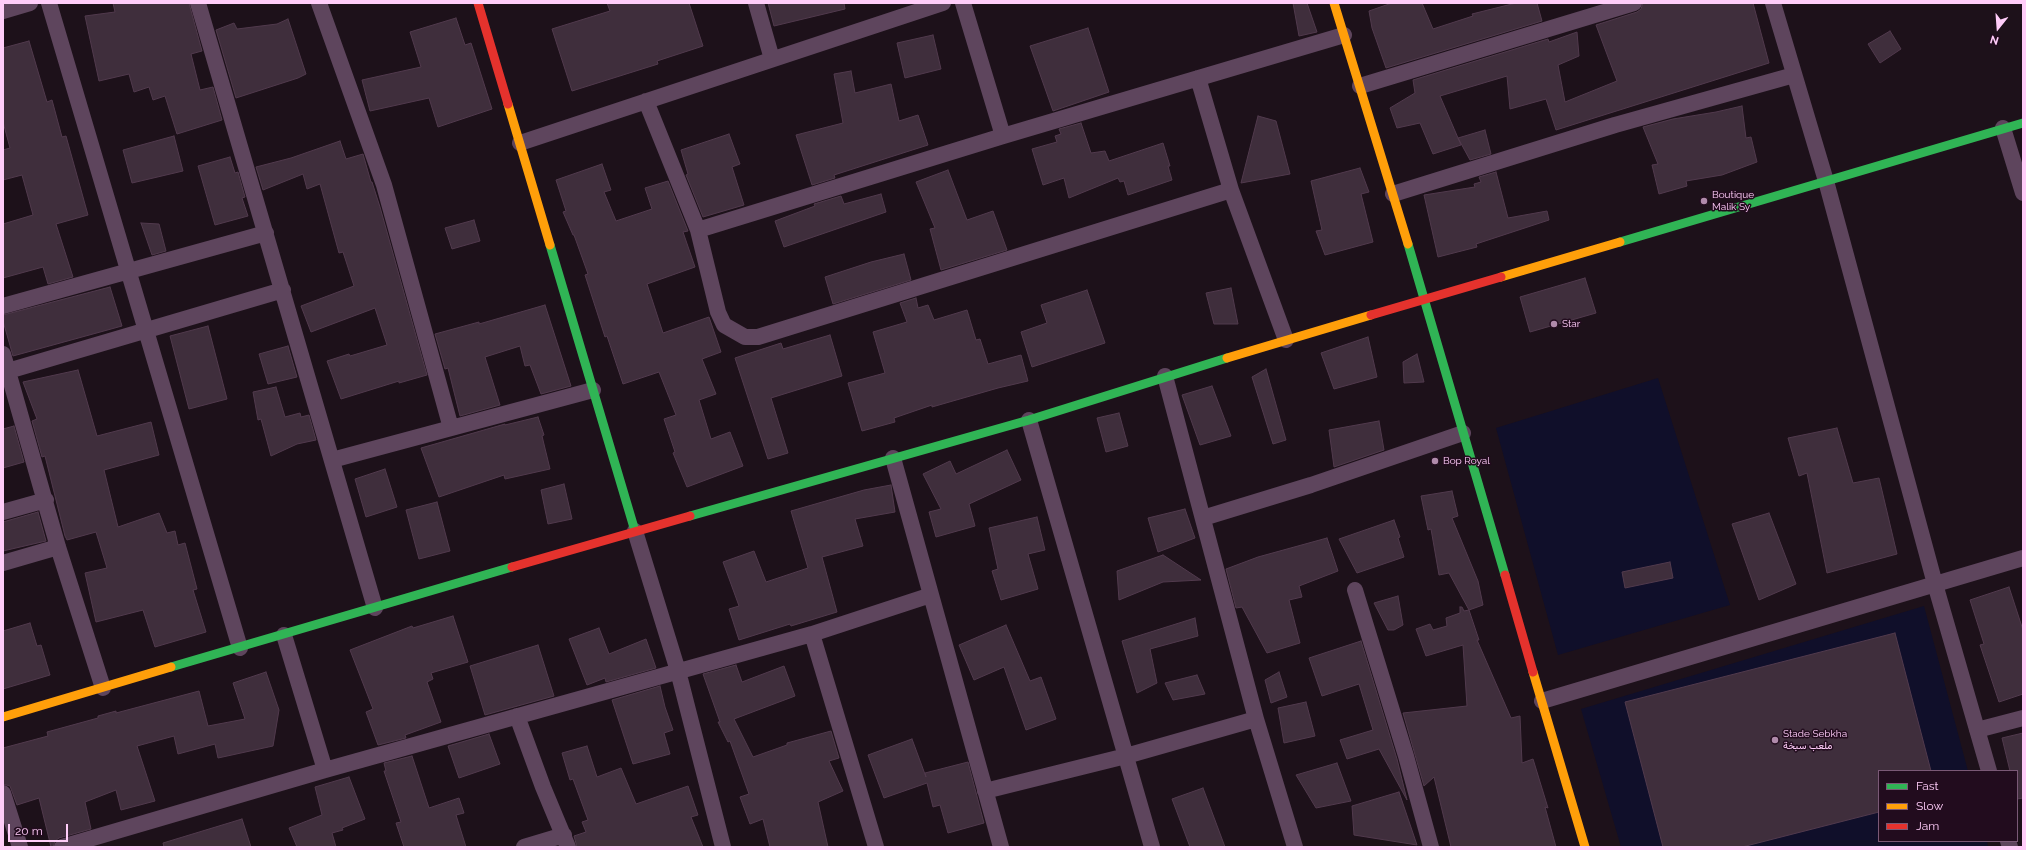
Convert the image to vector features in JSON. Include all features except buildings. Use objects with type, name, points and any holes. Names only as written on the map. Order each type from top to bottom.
[{"type":"street","points":[[3,11],[30,3]]},
{"type":"street","points":[[49,3],[240,648]]},
{"type":"street","points":[[198,3],[375,608]]},
{"type":"street","points":[[319,3],[384,185],[451,428]]},
{"type":"street","points":[[478,3],[678,671],[723,847]]},
{"type":"street","points":[[756,3],[772,59]]},
{"type":"street","points":[[520,143],[772,59],[908,8],[943,3]]},
{"type":"street","points":[[962,3],[1003,136]]},
{"type":"street","points":[[1334,3],[1393,194],[1585,847]]},
{"type":"street","points":[[1360,86],[1634,3]]},
{"type":"street","points":[[1773,3],[1826,181],[1936,584],[1989,770]]},
{"type":"street","points":[[698,230],[1003,136],[1344,36]]},
{"type":"street","points":[[1393,194],[1615,125],[1794,75]]},
{"type":"street","points":[[1198,78],[1231,190],[1286,340]]},
{"type":"street","points":[[646,101],[698,230],[718,312],[724,325],[745,337],[758,337],[1231,190]]},
{"type":"street","points":[[3,717],[635,531],[1029,420],[1165,376],[2023,123]]},
{"type":"street","points":[[2003,128],[2023,193]]},
{"type":"street","points":[[3,306],[266,233]]},
{"type":"street","points":[[8,371],[282,290]]},
{"type":"street","points":[[3,354],[46,500],[58,547],[103,688]]},
{"type":"street","points":[[1165,376],[1256,719],[1295,847]]},
{"type":"street","points":[[332,460],[593,390]]},
{"type":"street","points":[[1029,420],[1152,847]]},
{"type":"street","points":[[1203,518],[1311,485],[1463,433]]},
{"type":"street","points":[[893,458],[1001,847]]},
{"type":"street","points":[[3,512],[46,500]]},
{"type":"street","points":[[3,563],[58,547]]},
{"type":"street","points":[[1542,701],[2023,558]]},
{"type":"street","points":[[1355,590],[1406,756],[1431,847]]},
{"type":"street","points":[[62,847],[325,770],[812,634],[931,595]]},
{"type":"street","points":[[812,634],[876,847]]},
{"type":"street","points":[[284,635],[325,770]]},
{"type":"street","points":[[517,716],[543,787],[566,841],[524,847]]},
{"type":"street","points":[[1977,730],[2023,718]]},
{"type":"street","points":[[985,791],[1126,756],[1256,719]]},
{"type":"street","points":[[3,793],[20,847]]},
{"type":"shaded area","points":[[1658,378],[1730,605],[1558,655],[1496,428]]},
{"type":"shaded area","name":"Stade Sebkha ملعب سبخة","points":[[1924,606],[1968,770],[1878,770],[1878,842],[1987,842],[1988,847],[1621,847],[1581,709]]},
{"type":"traffic: fast","points":[[1620,242],[2023,123]]},
{"type":"traffic: fast","points":[[1408,244],[1505,575]]},
{"type":"traffic: fast","points":[[550,245],[635,531]]},
{"type":"traffic: fast","points":[[690,516],[1029,420],[1227,358]]},
{"type":"traffic: fast","points":[[171,667],[512,567]]},
{"type":"traffic: slow","points":[[1334,3],[1408,244]]},
{"type":"traffic: slow","points":[[508,104],[550,245]]},
{"type":"traffic: slow","points":[[1501,277],[1620,242]]},
{"type":"traffic: slow","points":[[1227,358],[1371,315]]},
{"type":"traffic: slow","points":[[3,717],[171,667]]},
{"type":"traffic: slow","points":[[1533,672],[1585,847]]},
{"type":"traffic: jam","points":[[478,3],[508,104]]},
{"type":"traffic: jam","points":[[1371,315],[1501,277]]},
{"type":"traffic: jam","points":[[512,567],[690,516]]},
{"type":"traffic: jam","points":[[1505,575],[1533,672]]},
{"type":"place","name":"Boutique Malik Sy","points":[[1704,201]]},
{"type":"place","name":"Star","points":[[1554,324]]},
{"type":"place","name":"Bop Royal","points":[[1435,461]]},
{"type":"place","name":"Stade Sebkha ملعب سبخة","points":[[1775,740]]}]
